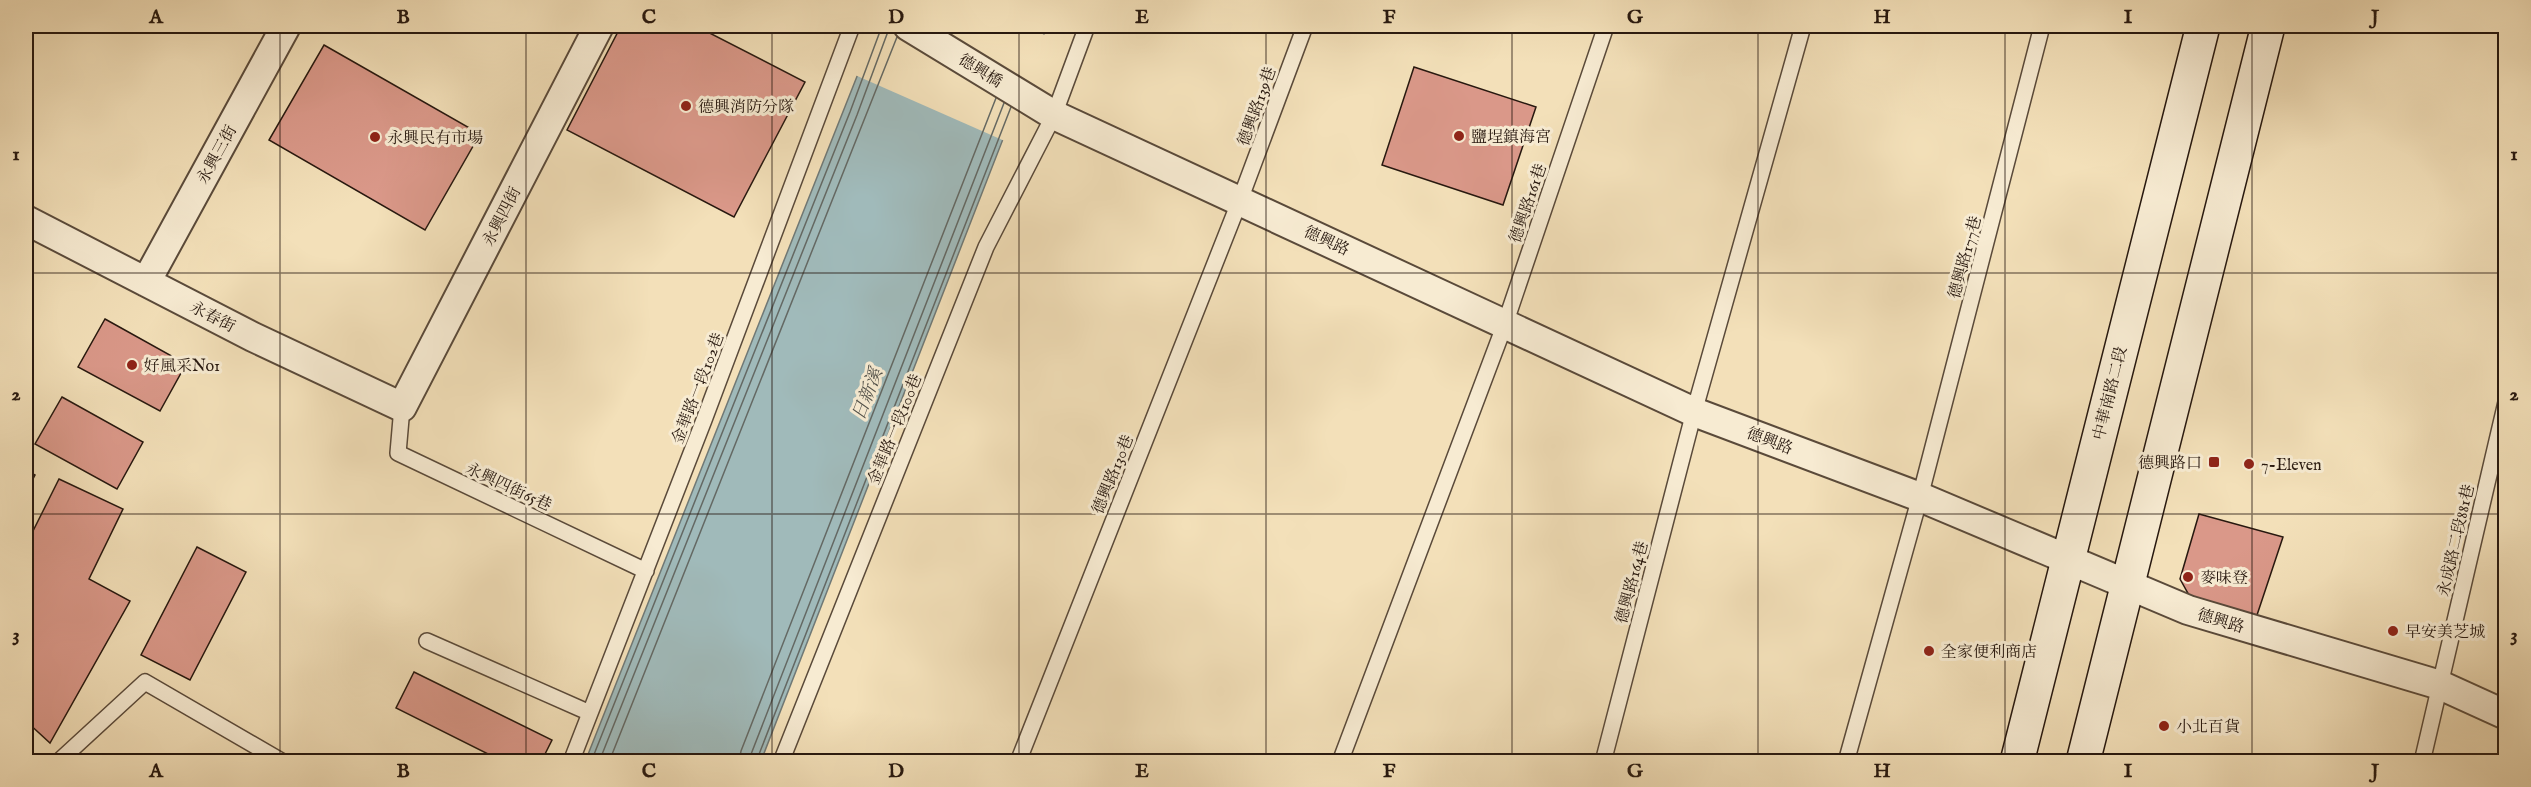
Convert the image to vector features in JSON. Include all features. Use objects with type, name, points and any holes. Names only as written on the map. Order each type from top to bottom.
[{"type":"street","name":"永興三街","points":[[146,282],[286,26]]},
{"type":"street","name":"永興四街","points":[[402,407],[599,26]]},
{"type":"street","name":"德興橋","points":[[908,26],[1054,115]]},
{"type":"street","name":"中華南路二段","points":[[2017,762],[2203,26]]},
{"type":"street","points":[[2083,762],[2268,26]]},
{"type":"street","name":"德興路","points":[[1054,115],[1694,412],[1920,497],[2188,610],[2440,685],[2505,715]]},
{"type":"street","name":"永春街","points":[[26,220],[253,336],[402,407]]},
{"type":"lane","name":"金華路一段102巷","points":[[571,762],[646,571],[852,26]]},
{"type":"lane","name":"金華路一段100巷","points":[[781,762],[986,247],[1054,115],[1087,26]]},
{"type":"lane","name":"德興路139巷","points":[[1240,200],[1305,26]]},
{"type":"lane","name":"德興路161巷","points":[[1505,324],[1605,26]]},
{"type":"lane","points":[[1694,412],[1803,26]]},
{"type":"lane","name":"德興路177巷","points":[[1920,497],[2042,26]]},
{"type":"lane","name":"德興路130巷","points":[[1018,762],[1240,200]]},
{"type":"lane","points":[[1340,762],[1505,324]]},
{"type":"lane","name":"永成路二段881巷","points":[[2422,762],[2505,402]]},
{"type":"lane","name":"永興四街65巷","points":[[402,407],[398,453],[646,571]]},
{"type":"lane","name":"德興路164巷","points":[[1603,762],[1694,412]]},
{"type":"lane","points":[[1846,762],[1920,497]]},
{"type":"lane","points":[[427,641],[590,712]]},
{"type":"lane","points":[[58,762],[145,682],[284,762]]},
{"type":"water","name":"日新溪","points":[[877,26],[1047,26],[761,761],[585,762]]},
{"type":"pier","points":[[874,26],[1024,26],[1047,36],[1007,142],[855,75]]},
{"type":"building","name":"德興消防分隊","points":[[621,26],[696,26],[805,82],[734,217],[567,130]]},
{"type":"building","name":"永興民有市場","points":[[324,45],[480,134],[425,230],[269,140]]},
{"type":"building","name":"鹽埕鎮海宮","points":[[1414,67],[1536,107],[1503,205],[1382,165]]},
{"type":"building","name":"好風采No1","points":[[105,319],[186,364],[160,411],[78,367]]},
{"type":"building","points":[[62,397],[143,442],[117,489],[35,444]]},
{"type":"building","points":[[26,470],[35,475],[26,492]]},
{"type":"building","points":[[59,479],[123,509],[89,579],[130,601],[50,743],[26,721],[26,545]]},
{"type":"building","points":[[2199,514],[2283,537],[2255,621],[2194,604],[2180,579]]},
{"type":"building","points":[[197,547],[246,572],[190,680],[141,655]]},
{"type":"building","points":[[414,672],[552,740],[541,762],[504,762],[396,708]]},
{"type":"place","name":"德興消防分隊","points":[[686,106]]},
{"type":"place","name":"鹽埕鎮海宮","points":[[1459,136]]},
{"type":"place","name":"永興民有市場","points":[[375,137]]},
{"type":"place","name":"好風采No1","points":[[132,365]]},
{"type":"place","name":"德興路口","points":[[2214,462]]},
{"type":"place","name":"7-Eleven","points":[[2249,464]]},
{"type":"place","name":"麥味登","points":[[2188,577]]},
{"type":"place","name":"早安美芝城","points":[[2393,631]]},
{"type":"place","name":"全家便利商店","points":[[1929,651]]},
{"type":"place","name":"小北百貨","points":[[2164,726]]}]
